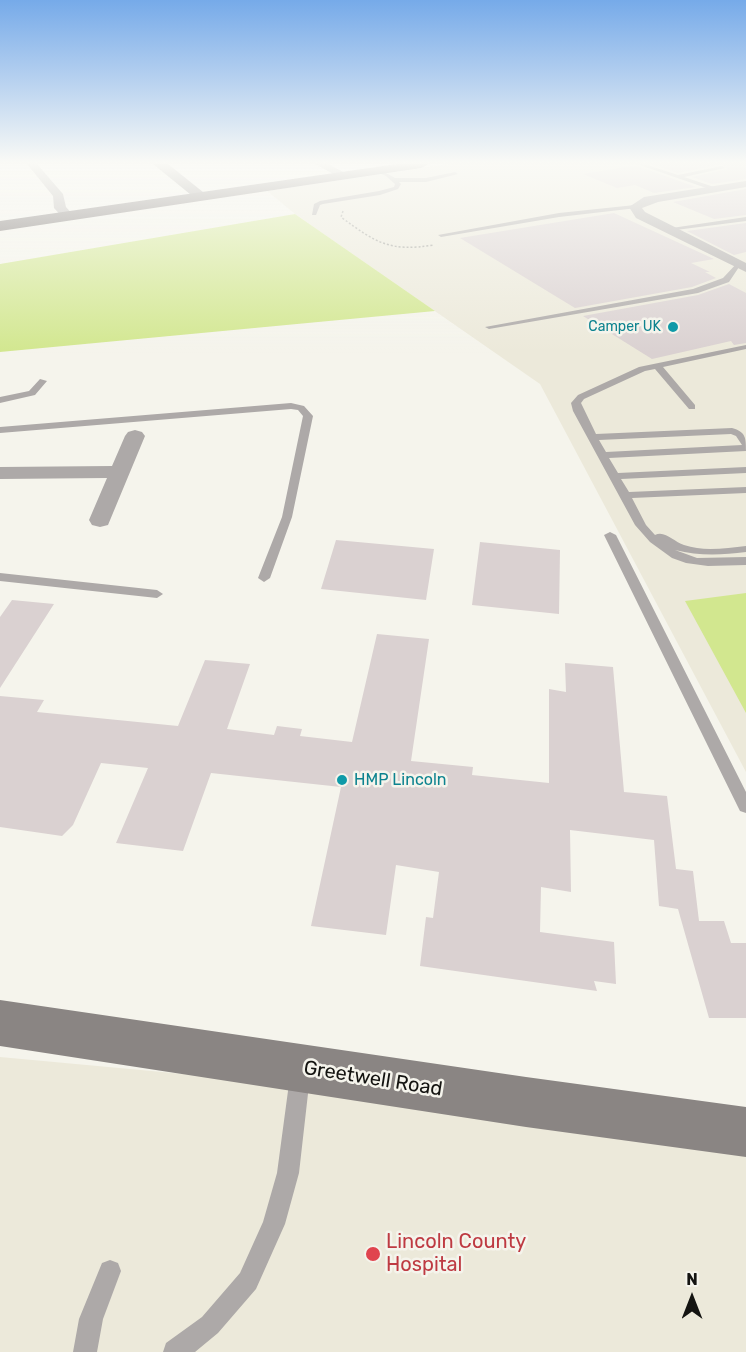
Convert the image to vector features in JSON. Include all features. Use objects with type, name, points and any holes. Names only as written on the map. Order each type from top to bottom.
[{"type":"street","points":[[664,227],[741,263]]},
{"type":"street","points":[[100,520],[135,436]]},
{"type":"street","points":[[0,473],[120,472]]},
{"type":"street","name":"Greetwell Road","points":[[0,1023],[525,1102],[746,1131]]},
{"type":"lane","points":[[441,235],[488,227]]},
{"type":"lane","points":[[668,229],[683,227]]},
{"type":"lane","points":[[489,327],[695,291],[726,280],[741,263]]},
{"type":"lane","points":[[746,347],[642,369],[581,397],[576,403],[578,411],[636,514],[639,524],[670,554],[708,564],[746,561]]},
{"type":"lane","points":[[656,365],[692,407]]},
{"type":"lane","points":[[0,400],[33,393],[43,381]]},
{"type":"lane","points":[[0,430],[240,408],[291,406],[301,408],[308,416],[286,517],[264,578]]},
{"type":"lane","points":[[593,437],[732,431],[738,434],[746,446]]},
{"type":"lane","points":[[603,455],[746,446]]},
{"type":"lane","points":[[615,476],[746,470]]},
{"type":"lane","points":[[626,495],[746,490]]},
{"type":"lane","points":[[636,514],[666,542],[682,548],[705,552],[746,549]]},
{"type":"lane","points":[[610,535],[746,807]]},
{"type":"lane","points":[[0,577],[156,594]]},
{"type":"lane","points":[[175,1352],[210,1325],[248,1281],[274,1224],[288,1173],[300,1068]]},
{"type":"lane","points":[[85,1352],[91,1319],[110,1270]]},
{"type":"path","points":[[356,227],[382,245],[403,249],[440,244]]},
{"type":"shaded area","points":[[314,227],[746,227],[746,772],[540,384]]},
{"type":"shaded area","name":"Lincoln County Hospital","points":[[0,1057],[238,1079],[746,1156],[746,1352],[0,1352]]},
{"type":"green space","points":[[218,227],[314,227],[435,311],[0,352],[0,264]]},
{"type":"green space","points":[[746,593],[746,713],[685,601]]},
{"type":"building","points":[[527,227],[645,227],[714,259],[691,263],[710,272],[705,272],[716,278],[692,287],[575,308],[460,238]]},
{"type":"building","points":[[716,227],[746,227],[746,252],[734,255],[687,231]]},
{"type":"building","name":"Camper UK","points":[[729,284],[746,293],[746,343],[734,345],[731,341],[652,359],[583,316],[698,295]]},
{"type":"building","points":[[336,540],[434,549],[426,600],[321,589]]},
{"type":"building","points":[[480,542],[560,550],[559,614],[472,605]]},
{"type":"building","points":[[12,600],[54,604],[0,688],[0,617]]},
{"type":"building","points":[[377,634],[429,639],[411,761],[473,767],[472,775],[549,783],[549,689],[566,692],[565,663],[613,667],[624,792],[667,796],[676,869],[693,871],[699,921],[724,921],[731,943],[746,943],[746,1018],[709,1018],[678,909],[659,906],[654,840],[570,830],[571,892],[541,887],[540,932],[614,942],[616,984],[594,981],[597,991],[420,966],[426,917],[433,918],[439,872],[396,865],[386,935],[311,926],[341,787],[211,773],[183,851],[116,843],[148,768],[101,763],[73,825],[62,836],[0,827],[0,696],[44,700],[37,712],[178,726],[205,660],[250,664],[227,729],[274,735],[277,726],[302,729],[300,736],[352,742]]},
{"type":"place","name":"Camper UK","points":[[673,327]]},
{"type":"place","name":"HMP Lincoln","points":[[342,780]]},
{"type":"place","name":"Lincoln County Hospital","points":[[373,1254]]}]
